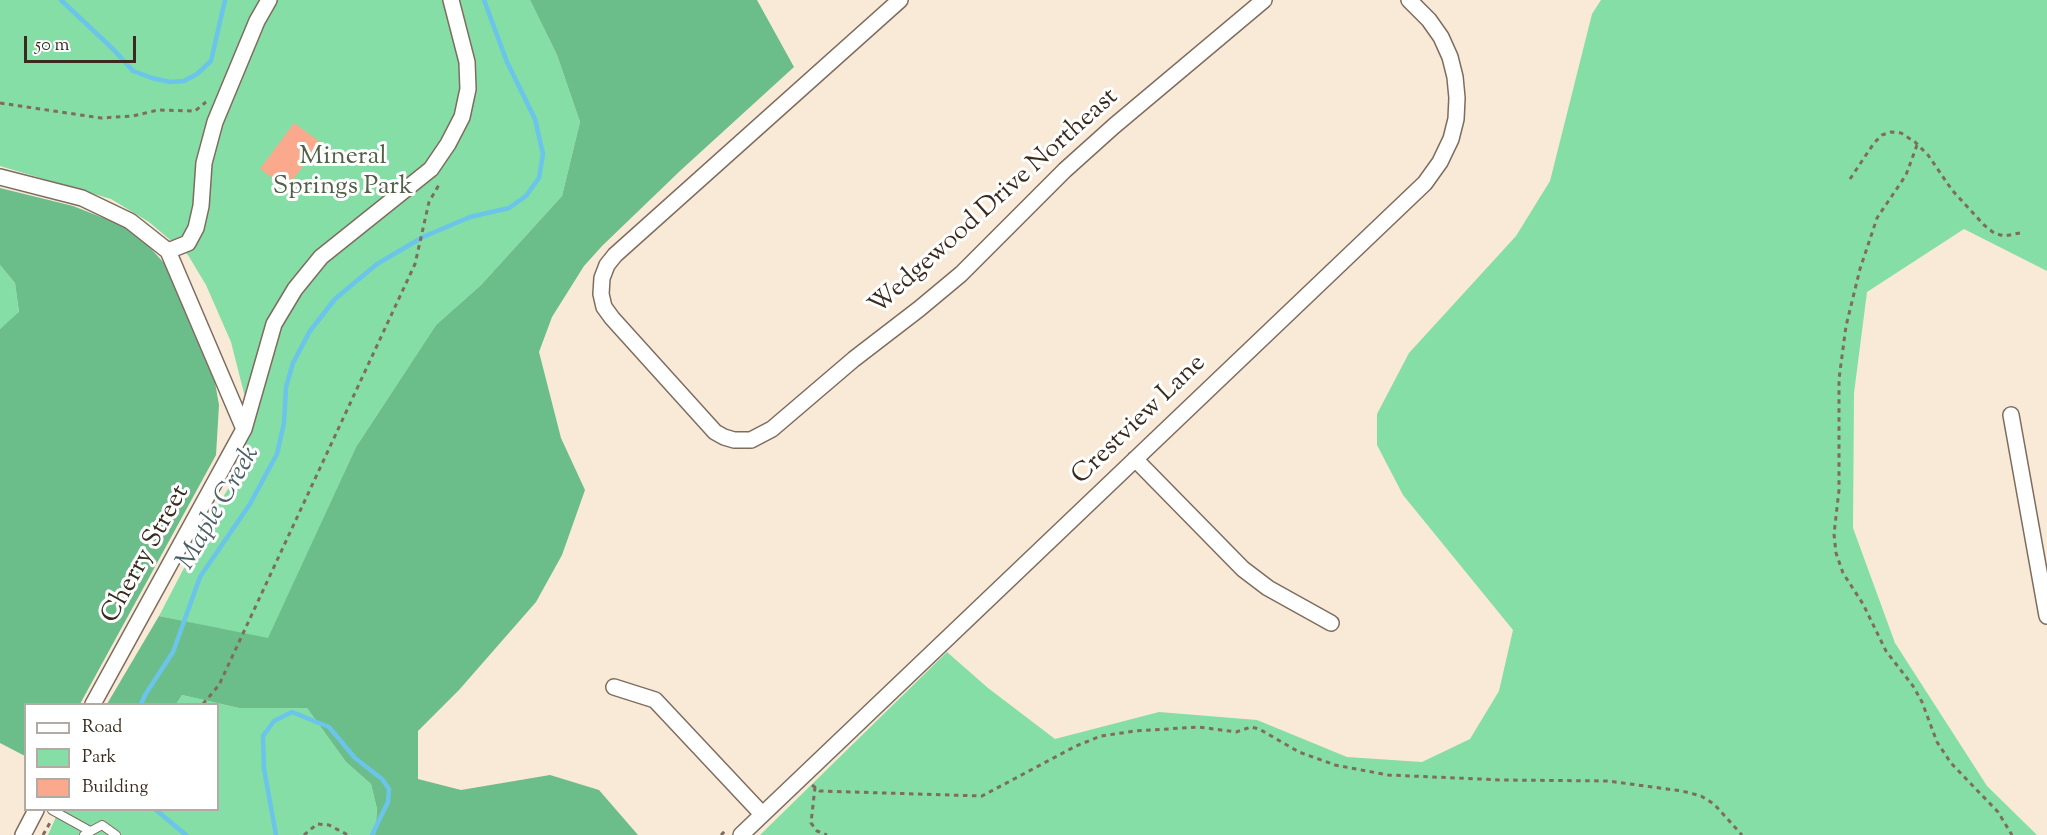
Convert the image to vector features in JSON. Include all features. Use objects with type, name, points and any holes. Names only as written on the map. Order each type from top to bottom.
[{"type":"street","points":[[168,251],[188,243],[196,228],[201,206],[204,163],[215,122],[257,21],[269,0]]},
{"type":"street","name":"Cherry Street","points":[[94,703],[244,429],[274,324],[295,289],[321,257],[431,169],[448,144],[462,117],[468,89],[467,62],[451,0]]},
{"type":"street","name":"Wedgewood Drive Northeast","points":[[900,0],[615,255],[607,265],[602,278],[601,294],[604,307],[715,432],[724,437],[734,440],[751,440],[772,429],[961,274],[1098,140],[1264,0]]},
{"type":"street","name":"Crestview Lane","points":[[741,835],[1425,183],[1440,162],[1451,139],[1456,119],[1457,98],[1450,57],[1441,38],[1429,20],[1410,0]]},
{"type":"street","points":[[0,177],[82,198],[130,222],[168,251],[244,429]]},
{"type":"street","points":[[2011,415],[2047,616]]},
{"type":"street","points":[[1135,459],[1243,569],[1268,588],[1331,623]]},
{"type":"street","points":[[614,687],[654,700],[762,814]]},
{"type":"street","points":[[23,835],[35,811]]},
{"type":"lane","points":[[54,811],[87,833],[102,825],[116,835]]},
{"type":"path","points":[[0,103],[101,118],[133,116],[158,110],[195,111],[208,101]]},
{"type":"path","points":[[1850,179],[1882,135],[1891,132],[1900,133],[1928,155],[1952,190],[1984,225],[1994,233],[2004,236],[2020,233]]},
{"type":"path","points":[[1917,145],[1906,176],[1877,218],[1860,269],[1846,326],[1839,379],[1839,490],[1834,534],[1836,553],[1844,573],[1863,604],[1886,651],[1913,686],[1937,742],[1951,763],[1998,812],[2012,835]]},
{"type":"path","points":[[205,703],[219,685],[415,264],[429,202]]},
{"type":"path","points":[[807,782],[820,791],[982,796],[1076,746],[1101,736],[1135,731],[1198,727],[1236,732],[1251,728],[1259,729],[1299,752],[1326,762],[1388,775],[1608,782],[1682,791],[1701,796],[1714,804],[1742,835]]},
{"type":"path","points":[[815,787],[811,823],[817,831],[827,835]]},
{"type":"path","points":[[43,835],[54,811]]},
{"type":"path","points":[[304,835],[317,824],[329,825],[348,835]]},
{"type":"green space","name":"Mineral Springs Park","points":[[0,0],[530,0],[557,55],[580,122],[562,196],[481,285],[436,325],[356,447],[268,639],[159,616],[209,520],[228,489],[241,460],[246,401],[231,342],[206,285],[188,255],[149,222],[111,199],[0,166]]},
{"type":"green space","points":[[530,0],[757,0],[794,67],[602,246],[584,266],[552,317],[539,352],[561,438],[585,490],[562,555],[536,602],[459,690],[418,731],[418,779],[461,790],[550,775],[599,790],[638,835],[375,835],[377,809],[371,784],[346,762],[307,708],[239,708],[182,695],[177,703],[108,703],[159,616],[268,638],[356,447],[436,325],[481,285],[562,196],[580,122],[557,55]]},
{"type":"green space","points":[[1601,0],[2047,0],[2047,271],[1964,229],[1867,292],[1854,393],[1853,528],[1895,643],[1987,786],[2037,835],[760,835],[947,652],[988,688],[1055,739],[1159,712],[1257,720],[1347,757],[1422,762],[1470,739],[1499,691],[1513,630],[1403,495],[1377,445],[1377,414],[1409,353],[1516,236],[1550,181],[1592,14]]},
{"type":"green space","points":[[0,188],[73,206],[134,230],[164,263],[205,326],[219,405],[216,455],[81,703],[24,703],[24,755],[0,743],[0,329],[19,312],[15,283],[0,265]]},
{"type":"green space","points":[[0,265],[15,283],[19,313],[0,329]]},
{"type":"green space","points":[[182,695],[217,703],[177,703]]},
{"type":"green space","points":[[219,703],[239,708],[307,708],[346,762],[371,784],[377,809],[375,835],[48,835],[59,811],[219,811]]},
{"type":"building","points":[[294,123],[320,142],[287,188],[260,169]]},
{"type":"waterway","name":"Maple Creek","points":[[61,0],[133,71],[170,82],[184,81],[197,74],[211,61],[225,0]]},
{"type":"waterway","name":"Maple Creek","points":[[141,703],[173,652],[200,577],[250,504],[277,454],[284,423],[286,387],[293,363],[310,331],[335,299],[377,264],[423,237],[470,217],[509,208],[526,196],[539,178],[543,154],[535,119],[507,62],[484,0]]},
{"type":"waterway","name":"Maple Creek","points":[[276,835],[264,769],[263,736],[274,721],[292,712],[329,727],[355,758],[382,779],[389,789],[388,802],[372,835]]},
{"type":"waterway","name":"Maple Creek","points":[[157,811],[186,835]]}]
